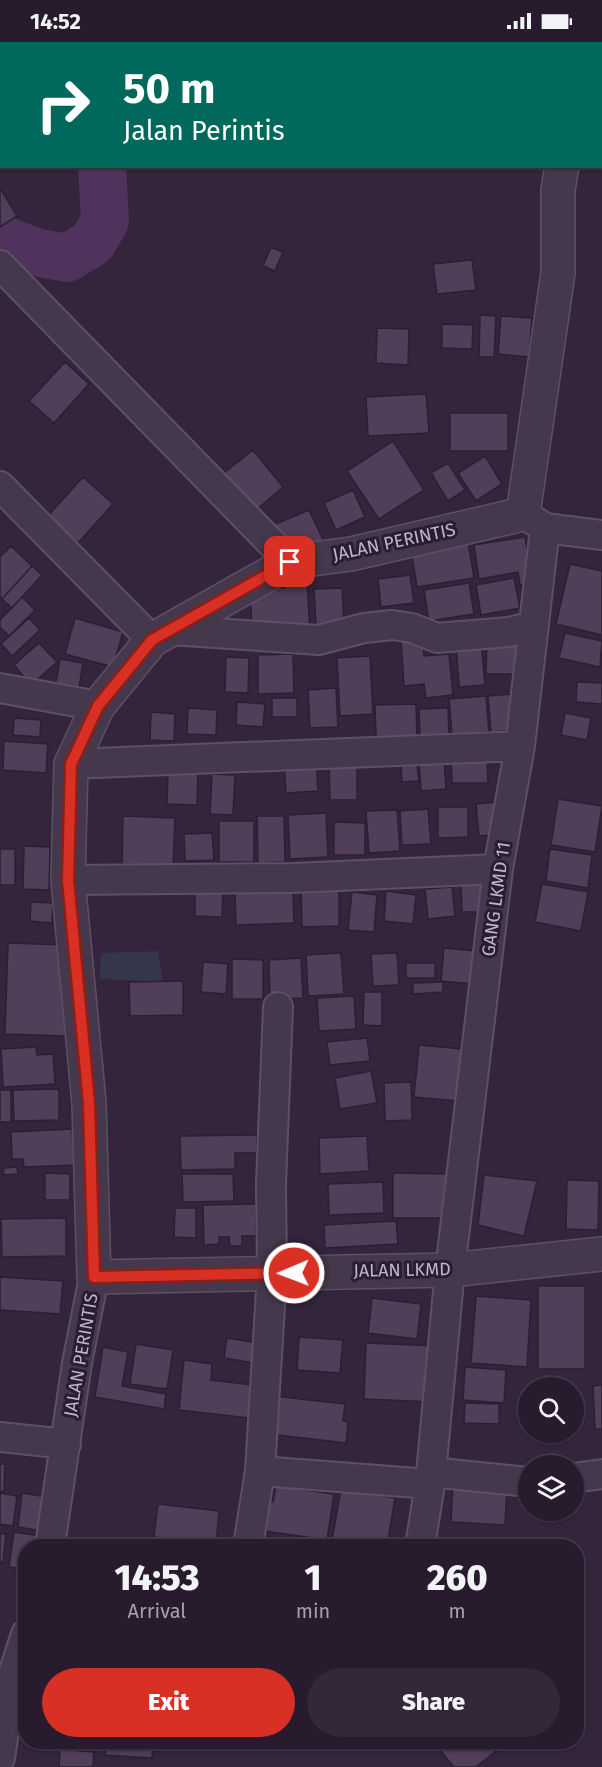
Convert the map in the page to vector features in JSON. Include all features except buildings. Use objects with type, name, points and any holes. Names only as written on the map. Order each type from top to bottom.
[{"type":"street","points":[[562,168],[558,190],[558,273],[534,521],[602,535]]},
{"type":"street","points":[[0,265],[290,562]]},
{"type":"street","points":[[0,486],[160,635],[319,640],[364,628],[392,625],[412,628],[436,638],[509,632],[534,626]]},
{"type":"street","name":"JALAN PERINTIS","points":[[51,1539],[77,1363],[94,1277],[89,1103],[68,880],[71,764],[98,706],[160,635],[290,562],[351,554],[534,521]]},
{"type":"street","name":"GANG LKMD 11","points":[[421,1539],[431,1478],[450,1270],[498,869],[520,746],[534,626],[534,521]]},
{"type":"street","points":[[1,686],[98,706]]},
{"type":"street","points":[[71,764],[520,746]]},
{"type":"street","points":[[68,880],[293,878],[498,869]]},
{"type":"street","points":[[249,1539],[260,1471],[272,1273],[271,1184],[278,1007]]},
{"type":"street","name":"JALAN LKMD","points":[[94,1277],[450,1270],[602,1254]]},
{"type":"street","points":[[0,1437],[66,1444]]},
{"type":"street","points":[[260,1471],[518,1482]]},
{"type":"street","points":[[584,1476],[602,1474]]},
{"type":"street","points":[[0,1758],[6,1677],[18,1651]]},
{"type":"shaded area","points":[[158,951],[163,982],[100,979],[101,953]]},
{"type":"waterway","points":[[0,246],[9,242],[35,252],[67,258],[92,243],[105,221],[102,168]]},
{"type":"route","points":[[290,562],[152,640],[128,673],[98,706],[71,764],[68,880],[89,1103],[94,1277],[294,1273]]}]
